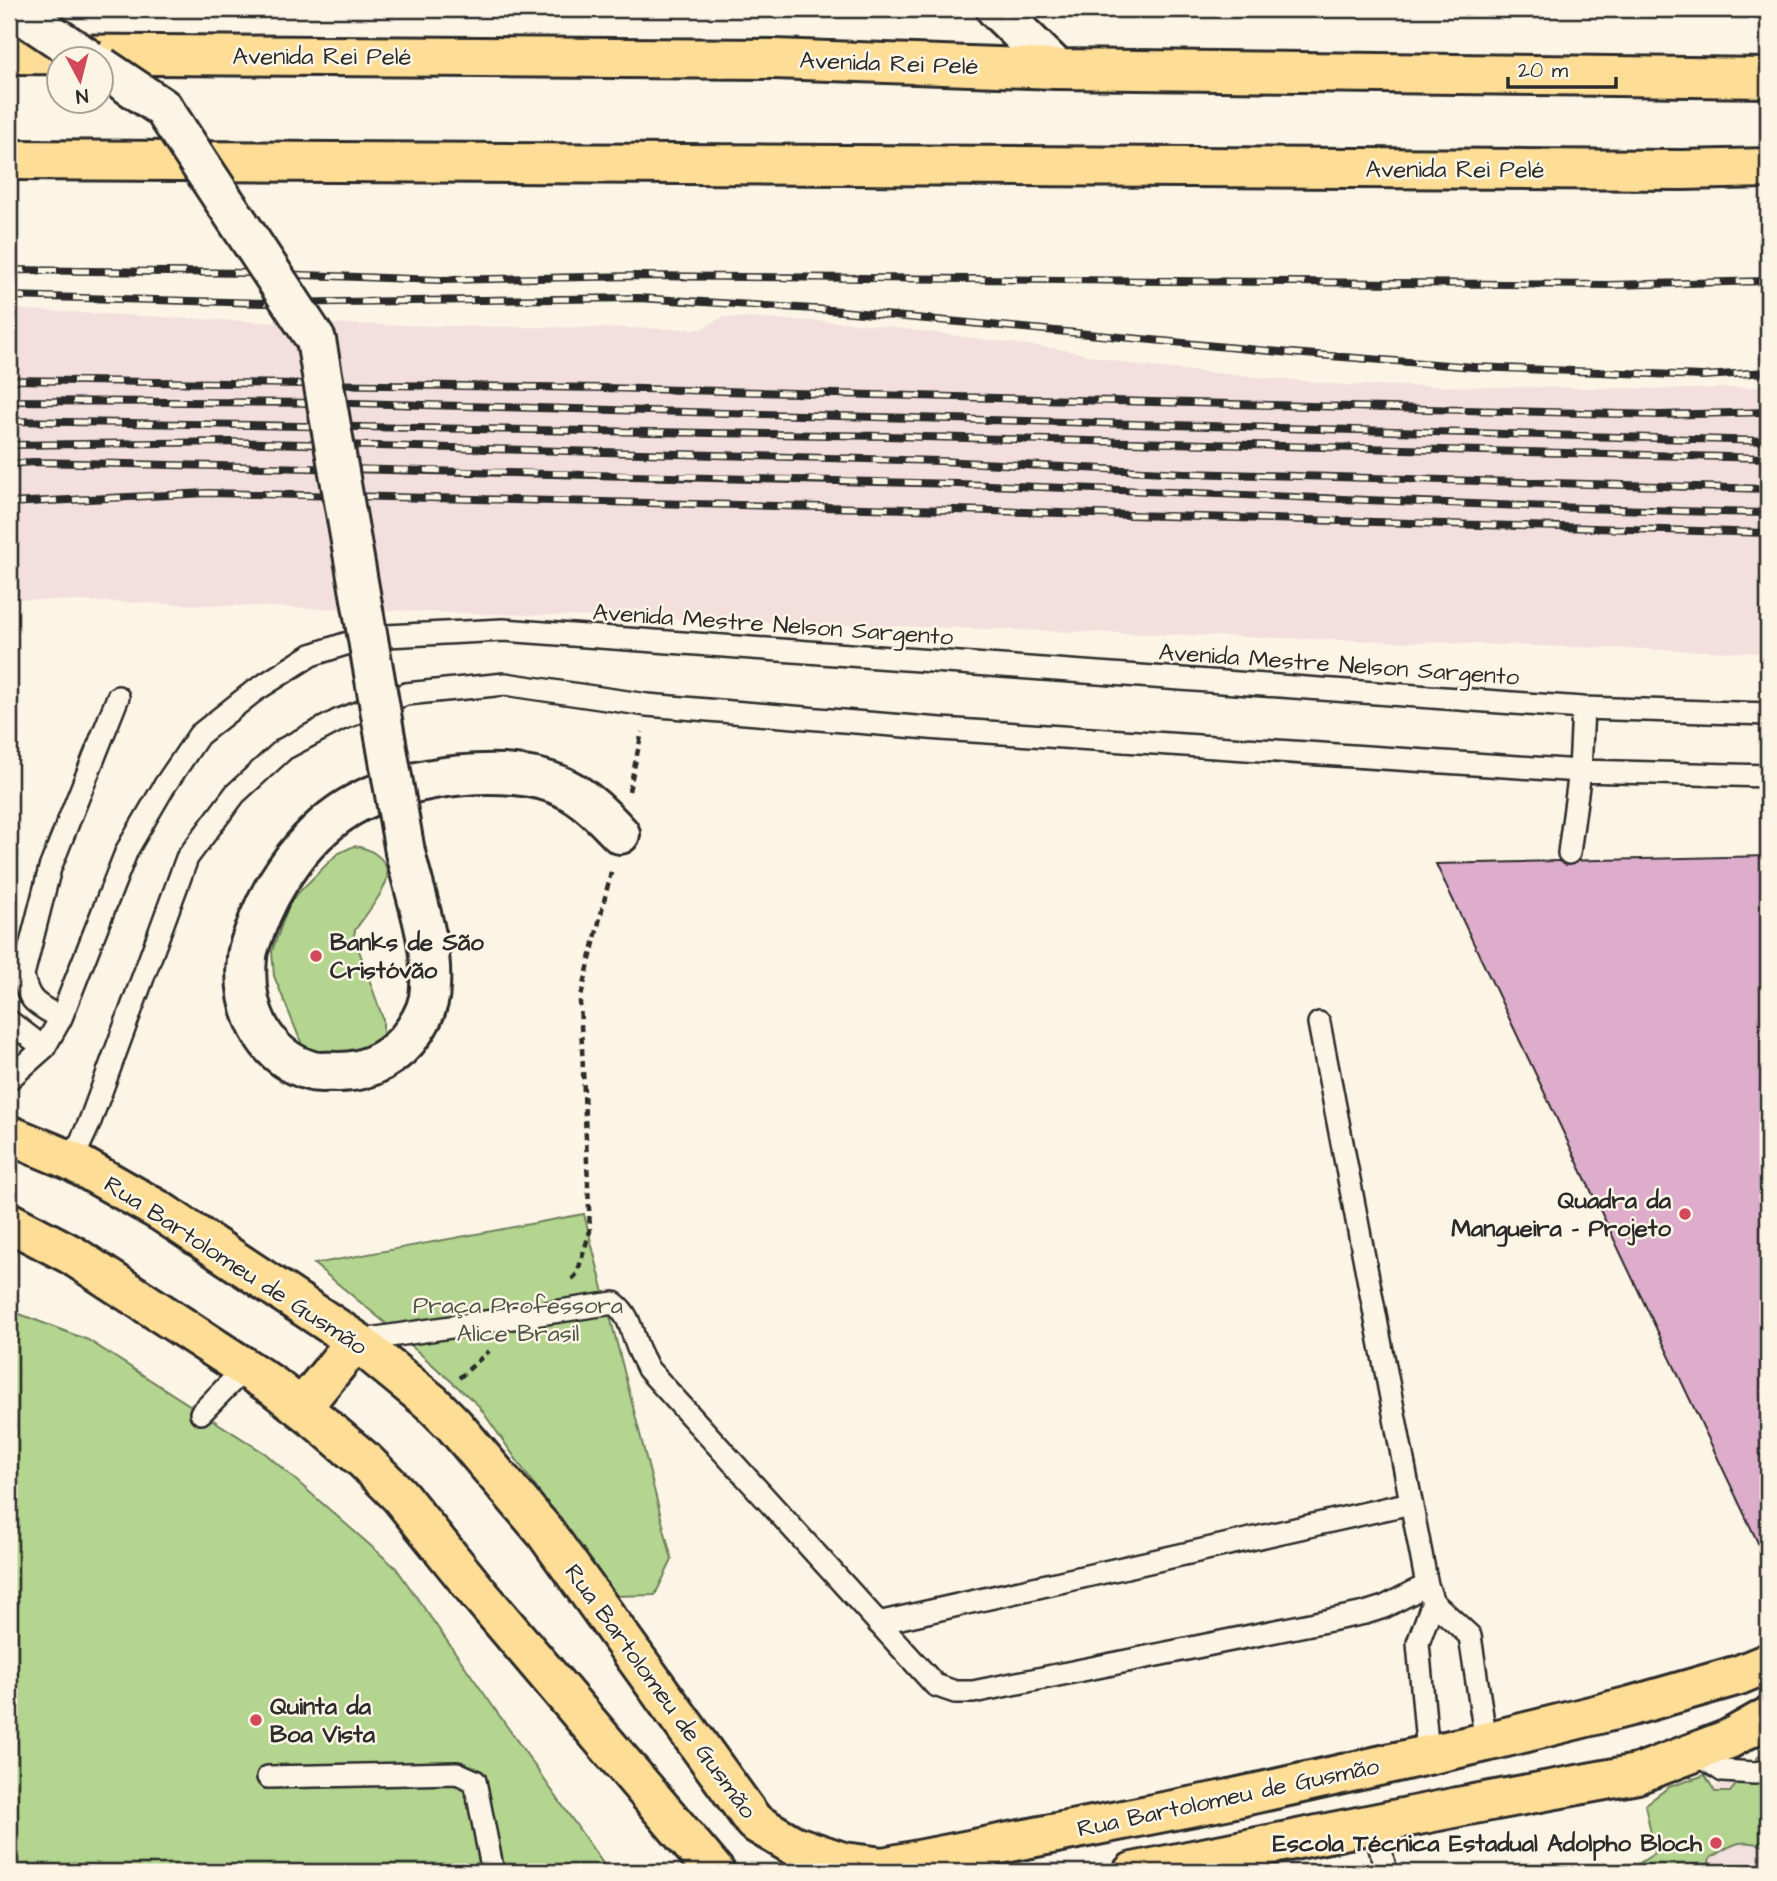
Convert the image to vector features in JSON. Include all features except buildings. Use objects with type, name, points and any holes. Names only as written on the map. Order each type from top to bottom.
[{"type":"main road","name":"Avenida Rei Pelé","points":[[9,54],[774,59],[1057,69],[1768,78]]},
{"type":"main road","name":"Avenida Rei Pelé","points":[[9,160],[1682,170],[1768,168]]},
{"type":"main road","name":"Rua Bartolomeu de Gusmão","points":[[9,1135],[72,1161],[160,1211],[356,1341],[432,1402],[545,1532],[754,1822],[793,1845],[843,1862],[883,1867],[1230,1799],[1486,1742],[1631,1706],[1739,1675],[1768,1663]]},
{"type":"main road","points":[[9,1222],[72,1255],[245,1367],[301,1408],[365,1461],[400,1496],[479,1594],[715,1872]]},
{"type":"main road","points":[[301,1408],[356,1341]]},
{"type":"main road","points":[[1133,1872],[1181,1862],[1224,1863],[1374,1824],[1637,1774],[1729,1740],[1768,1717]]},
{"type":"main road","points":[[1181,1862],[1230,1799]]},
{"type":"street","points":[[14,9],[69,46]]},
{"type":"street","points":[[996,9],[1057,69]]},
{"type":"street","points":[[116,76],[163,108],[316,340],[394,788],[405,852],[428,952],[430,988],[423,1018],[405,1044],[379,1063],[350,1072],[314,1071],[285,1060],[264,1039],[245,987],[247,954],[263,907],[286,869],[324,826],[356,803],[387,790],[394,788],[459,774],[518,774],[562,787],[594,807],[620,834]]},
{"type":"lane","name":"Avenida Mestre Nelson Sargento","points":[[9,1079],[44,1048],[61,1018],[127,850],[165,785],[199,735],[253,692],[310,655],[366,637],[503,630],[1583,708],[1768,714]]},
{"type":"lane","points":[[72,1161],[89,1124],[187,858],[235,794],[284,749],[339,720],[406,694],[506,684],[647,705],[942,729],[1580,771],[1768,776]]},
{"type":"lane","points":[[61,1018],[35,1003],[29,996],[23,975],[50,868],[118,697]]},
{"type":"lane","points":[[1569,853],[1580,771],[1583,708]]},
{"type":"lane","points":[[9,1021],[44,1048]]},
{"type":"lane","points":[[1319,1023],[1430,1594],[1418,1643],[1428,1755]]},
{"type":"lane","points":[[356,1341],[528,1318],[614,1303],[624,1311],[630,1321],[635,1342],[648,1369],[934,1685],[955,1692],[973,1692],[1365,1614],[1430,1594]]},
{"type":"lane","points":[[201,1413],[245,1367]]},
{"type":"lane","points":[[878,1623],[1412,1503]]},
{"type":"lane","points":[[1430,1594],[1470,1636],[1486,1742]]},
{"type":"lane","points":[[1695,1752],[1723,1771],[1768,1771]]},
{"type":"lane","points":[[268,1777],[457,1773],[475,1781],[493,1872]]},
{"type":"lane","points":[[1374,1824],[1386,1872]]},
{"type":"path","points":[[458,1379],[577,1274],[590,1231],[580,1002],[647,705]]},
{"type":"shaded area","points":[[9,309],[279,323],[452,326],[701,329],[723,317],[859,323],[1065,350],[1140,366],[1346,385],[1685,389],[1768,387],[1768,653],[9,599]]},
{"type":"shaded area","name":"Escola Técnica Estadual Adolpho Bloch","points":[[1768,1760],[1768,1872],[1668,1872],[1659,1815]]},
{"type":"green space","name":"Banks de São Cristóvão","points":[[354,846],[379,857],[386,868],[384,888],[355,930],[354,936],[383,1019],[383,1034],[377,1045],[328,1060],[303,1047],[274,976],[272,951],[291,900],[337,854]]},
{"type":"green space","name":"Praça Professora Alice Brasil","points":[[584,1214],[672,1560],[655,1595],[612,1596],[478,1405],[314,1264]]},
{"type":"green space","name":"Quinta da Boa Vista","points":[[9,1310],[88,1340],[266,1454],[396,1568],[609,1872],[9,1872]]},
{"type":"green space","name":"Escola Técnica Estadual Adolpho Bloch","points":[[1768,1752],[1768,1847],[1738,1843],[1710,1858],[1707,1872],[1626,1872],[1655,1853],[1645,1805],[1669,1787],[1705,1775],[1715,1792],[1730,1792],[1758,1757]]},
{"type":"railway","points":[[9,270],[248,273],[440,280],[637,276],[1609,285],[1768,281]]},
{"type":"railway","points":[[9,296],[266,303],[639,298],[830,310],[1291,353],[1474,367],[1703,376],[1768,372]]},
{"type":"railway","points":[[9,380],[602,388],[1659,415],[1768,412]]},
{"type":"railway","points":[[9,401],[353,403],[1768,441]]},
{"type":"railway","points":[[9,421],[884,436],[1768,458]]},
{"type":"railway","points":[[9,445],[230,442],[940,461],[1185,473],[1768,489]]},
{"type":"railway","points":[[9,464],[33,462],[842,480],[1565,508],[1768,513]]},
{"type":"railway","points":[[9,503],[208,493],[955,510],[1768,533]]},
{"type":"place","name":"Banks de São Cristóvão","points":[[316,956]]},
{"type":"place","name":"Quadra da Mangueira - Projeto","points":[[1685,1214]]},
{"type":"place","name":"Quinta da Boa Vista","points":[[256,1720]]},
{"type":"place","name":"Escola Técnica Estadual Adolpho Bloch","points":[[1716,1843]]}]
